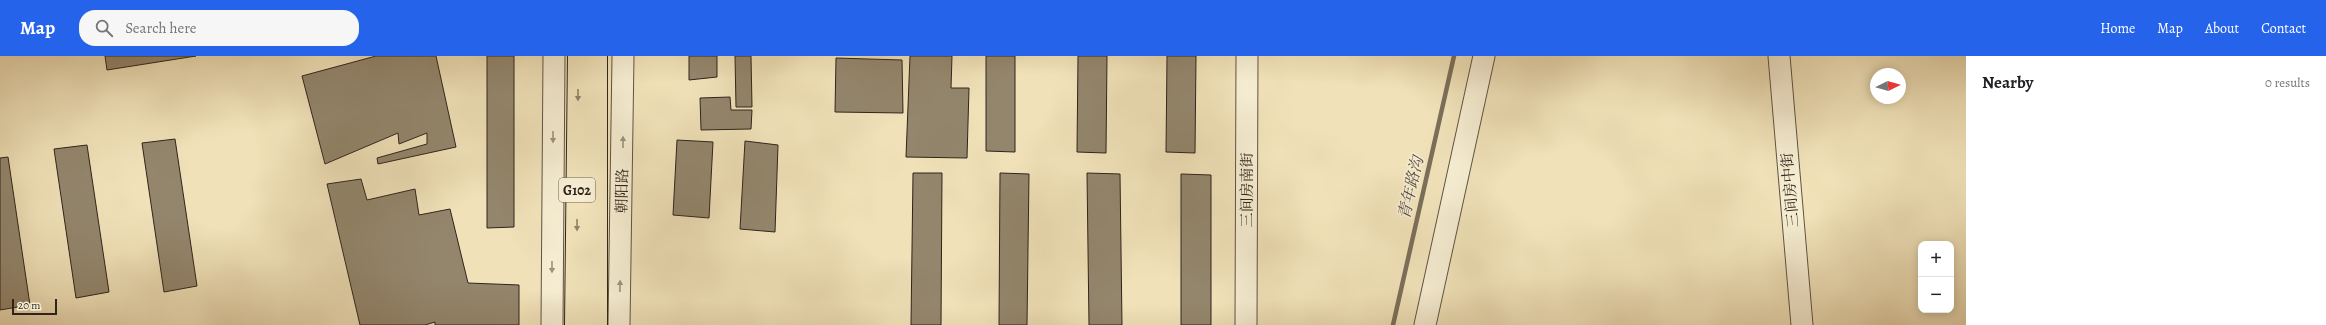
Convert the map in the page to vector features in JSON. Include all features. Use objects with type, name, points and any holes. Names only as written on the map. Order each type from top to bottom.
[{"type":"highway","name":"G102","points":[[576,325],[578,56]]},
{"type":"highway","name":"朝阳路","points":[[596,56],[596,325]]},
{"type":"street","points":[[552,325],[554,56]]},
{"type":"street","name":"朝阳路","points":[[619,325],[624,56]]},
{"type":"street","name":"三间房南街","points":[[1246,325],[1247,56]]},
{"type":"street","points":[[1425,325],[1484,56]]},
{"type":"street","name":"三间房中街","points":[[1779,56],[1802,325]]},
{"type":"building","points":[[105,56],[196,56],[107,70]]},
{"type":"building","points":[[376,56],[436,56],[456,147],[378,164],[377,158],[427,144],[427,133],[399,144],[398,133],[325,164],[302,76]]},
{"type":"building","points":[[487,56],[514,56],[514,227],[487,228]]},
{"type":"building","points":[[689,56],[717,56],[717,77],[689,80]]},
{"type":"building","points":[[735,56],[751,56],[752,107],[736,107]]},
{"type":"building","points":[[910,56],[952,56],[951,88],[969,88],[967,158],[906,157]]},
{"type":"building","points":[[986,56],[1015,56],[1015,152],[986,151]]},
{"type":"building","points":[[1078,56],[1107,56],[1106,153],[1077,152]]},
{"type":"building","points":[[1167,56],[1196,56],[1195,153],[1166,152]]},
{"type":"building","points":[[836,58],[902,60],[903,113],[835,112]]},
{"type":"building","points":[[730,97],[731,110],[752,110],[751,129],[701,130],[700,98]]},
{"type":"building","points":[[175,139],[197,286],[164,292],[142,143]]},
{"type":"building","points":[[677,140],[713,142],[709,218],[673,215]]},
{"type":"building","points":[[745,141],[778,145],[775,232],[740,229]]},
{"type":"building","points":[[87,145],[109,292],[76,298],[54,149]]},
{"type":"building","points":[[8,157],[30,305],[0,310],[0,158]]},
{"type":"building","points":[[913,173],[942,173],[941,325],[911,325]]},
{"type":"building","points":[[1000,173],[1029,174],[1027,325],[999,325]]},
{"type":"building","points":[[1087,173],[1120,174],[1122,325],[1089,325]]},
{"type":"building","points":[[1181,174],[1211,175],[1211,325],[1181,325]]},
{"type":"building","points":[[361,179],[367,200],[415,189],[419,215],[450,209],[468,283],[519,285],[519,325],[435,325],[435,322],[425,325],[360,325],[327,184]]},
{"type":"waterway","name":"青年路沟","points":[[1393,325],[1454,56]]}]
